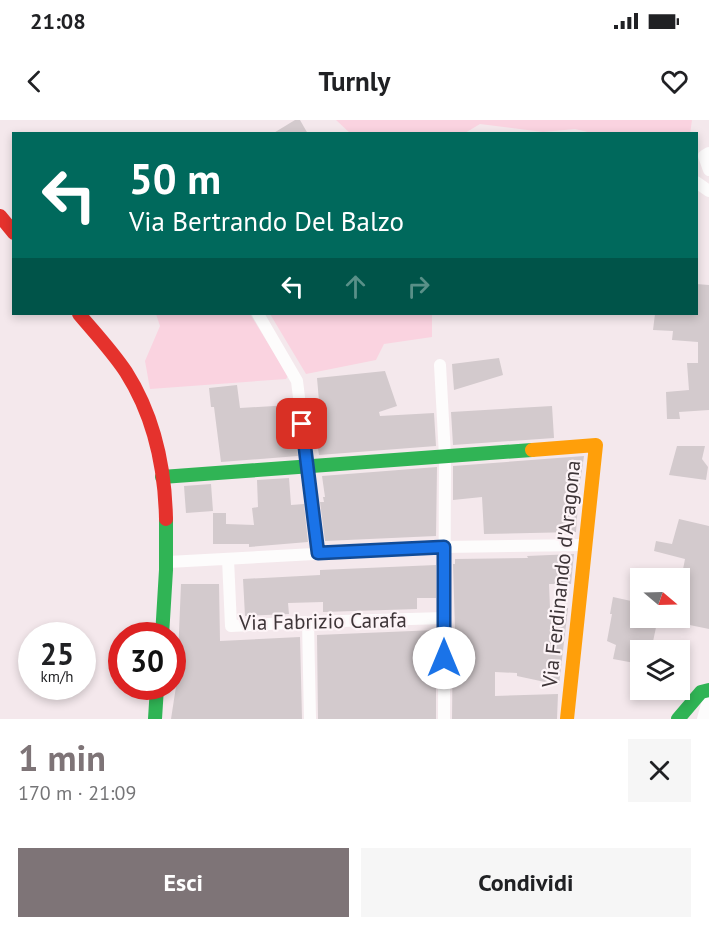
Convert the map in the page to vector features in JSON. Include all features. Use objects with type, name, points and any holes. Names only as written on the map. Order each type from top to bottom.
[{"type":"street","points":[[709,153],[704,156],[709,170]]},
{"type":"street","points":[[0,216],[12,231]]},
{"type":"street","points":[[80,315],[112,352],[130,380],[145,408],[157,444],[168,524],[168,562],[163,622]]},
{"type":"street","points":[[259,315],[297,381],[318,553]]},
{"type":"street","points":[[440,365],[445,456],[444,719]]},
{"type":"street","name":"Via Ferdinando d'Aragona","points":[[445,456],[596,445],[567,719]]},
{"type":"street","points":[[162,477],[445,456]]},
{"type":"street","points":[[168,562],[444,547],[585,545]]},
{"type":"street","name":"Via Fabrizio Carafa","points":[[228,559],[231,626],[444,618]]},
{"type":"street","points":[[308,622],[310,719]]},
{"type":"street","points":[[678,719],[700,692],[709,690]]},
{"type":"street","points":[[703,719],[709,697]]},
{"type":"street","points":[[155,719],[156,700]]},
{"type":"shaded area","points":[[336,120],[692,120],[690,132],[588,132],[575,129],[543,132],[480,124],[467,132],[349,132]]},
{"type":"shaded area","points":[[156,315],[251,315],[288,376],[286,379],[150,389],[145,361],[160,326]]},
{"type":"shaded area","points":[[271,315],[432,315],[432,337],[384,344],[376,360],[306,374]]},
{"type":"building","points":[[295,120],[300,120],[307,132],[275,132]]},
{"type":"building","points":[[698,284],[709,285],[709,410],[679,412],[680,419],[667,419],[666,392],[689,390],[687,363],[698,363],[698,342],[672,340],[673,331],[653,330],[655,315],[698,315]]},
{"type":"building","points":[[499,358],[503,375],[454,390],[452,364]]},
{"type":"building","points":[[385,371],[397,406],[379,412],[380,416],[434,413],[436,446],[319,455],[311,402],[319,401],[317,378]]},
{"type":"building","points":[[237,385],[240,408],[290,405],[298,456],[221,462],[214,407],[211,407],[209,388]]},
{"type":"building","points":[[552,406],[554,438],[453,445],[451,412]]},
{"type":"building","points":[[677,446],[705,446],[702,459],[708,467],[706,480],[669,475]]},
{"type":"building","points":[[584,456],[576,532],[484,534],[482,497],[453,500],[453,466]]},
{"type":"building","points":[[437,467],[436,536],[325,541],[320,502],[324,502],[323,497],[325,497],[322,476]]},
{"type":"building","points":[[289,478],[291,505],[304,504],[308,542],[249,547],[249,544],[213,544],[213,513],[226,513],[226,524],[254,525],[252,508],[258,507],[257,480]]},
{"type":"building","points":[[211,484],[213,511],[186,513],[184,486]]},
{"type":"building","points":[[679,519],[709,526],[709,629],[690,625],[690,568],[683,568],[685,559],[654,551],[656,541],[672,544]]},
{"type":"building","points":[[574,554],[571,584],[549,584],[550,608],[568,608],[559,685],[517,676],[517,673],[495,672],[495,696],[558,694],[557,719],[452,719],[453,629],[455,629],[453,564],[455,564],[455,559],[528,558],[527,556]]},
{"type":"building","points":[[436,565],[436,598],[417,598],[417,609],[323,612],[323,602],[288,603],[289,614],[245,616],[243,579],[320,575],[320,570]]},
{"type":"building","points":[[181,584],[219,584],[220,641],[300,637],[302,719],[171,719],[174,700],[186,700],[186,622],[179,622]]},
{"type":"building","points":[[613,597],[630,601],[630,628],[656,628],[653,640],[630,640],[630,662],[613,659],[616,645],[607,641],[612,614],[610,614]]},
{"type":"building","points":[[436,630],[436,719],[318,719],[317,635]]},
{"type":"traffic: fast","points":[[162,477],[532,450]]},
{"type":"traffic: fast","points":[[163,622],[166,519]]},
{"type":"traffic: fast","points":[[678,719],[701,692],[709,690]]},
{"type":"traffic: fast","points":[[155,719],[156,700]]},
{"type":"traffic: slow","points":[[532,450],[596,445],[567,719]]},
{"type":"traffic: jam","points":[[0,216],[12,231]]},
{"type":"traffic: jam","points":[[80,315],[121,364],[144,406],[160,462],[166,519]]},
{"type":"route","points":[[302,424],[318,553],[444,547],[444,658]]}]
